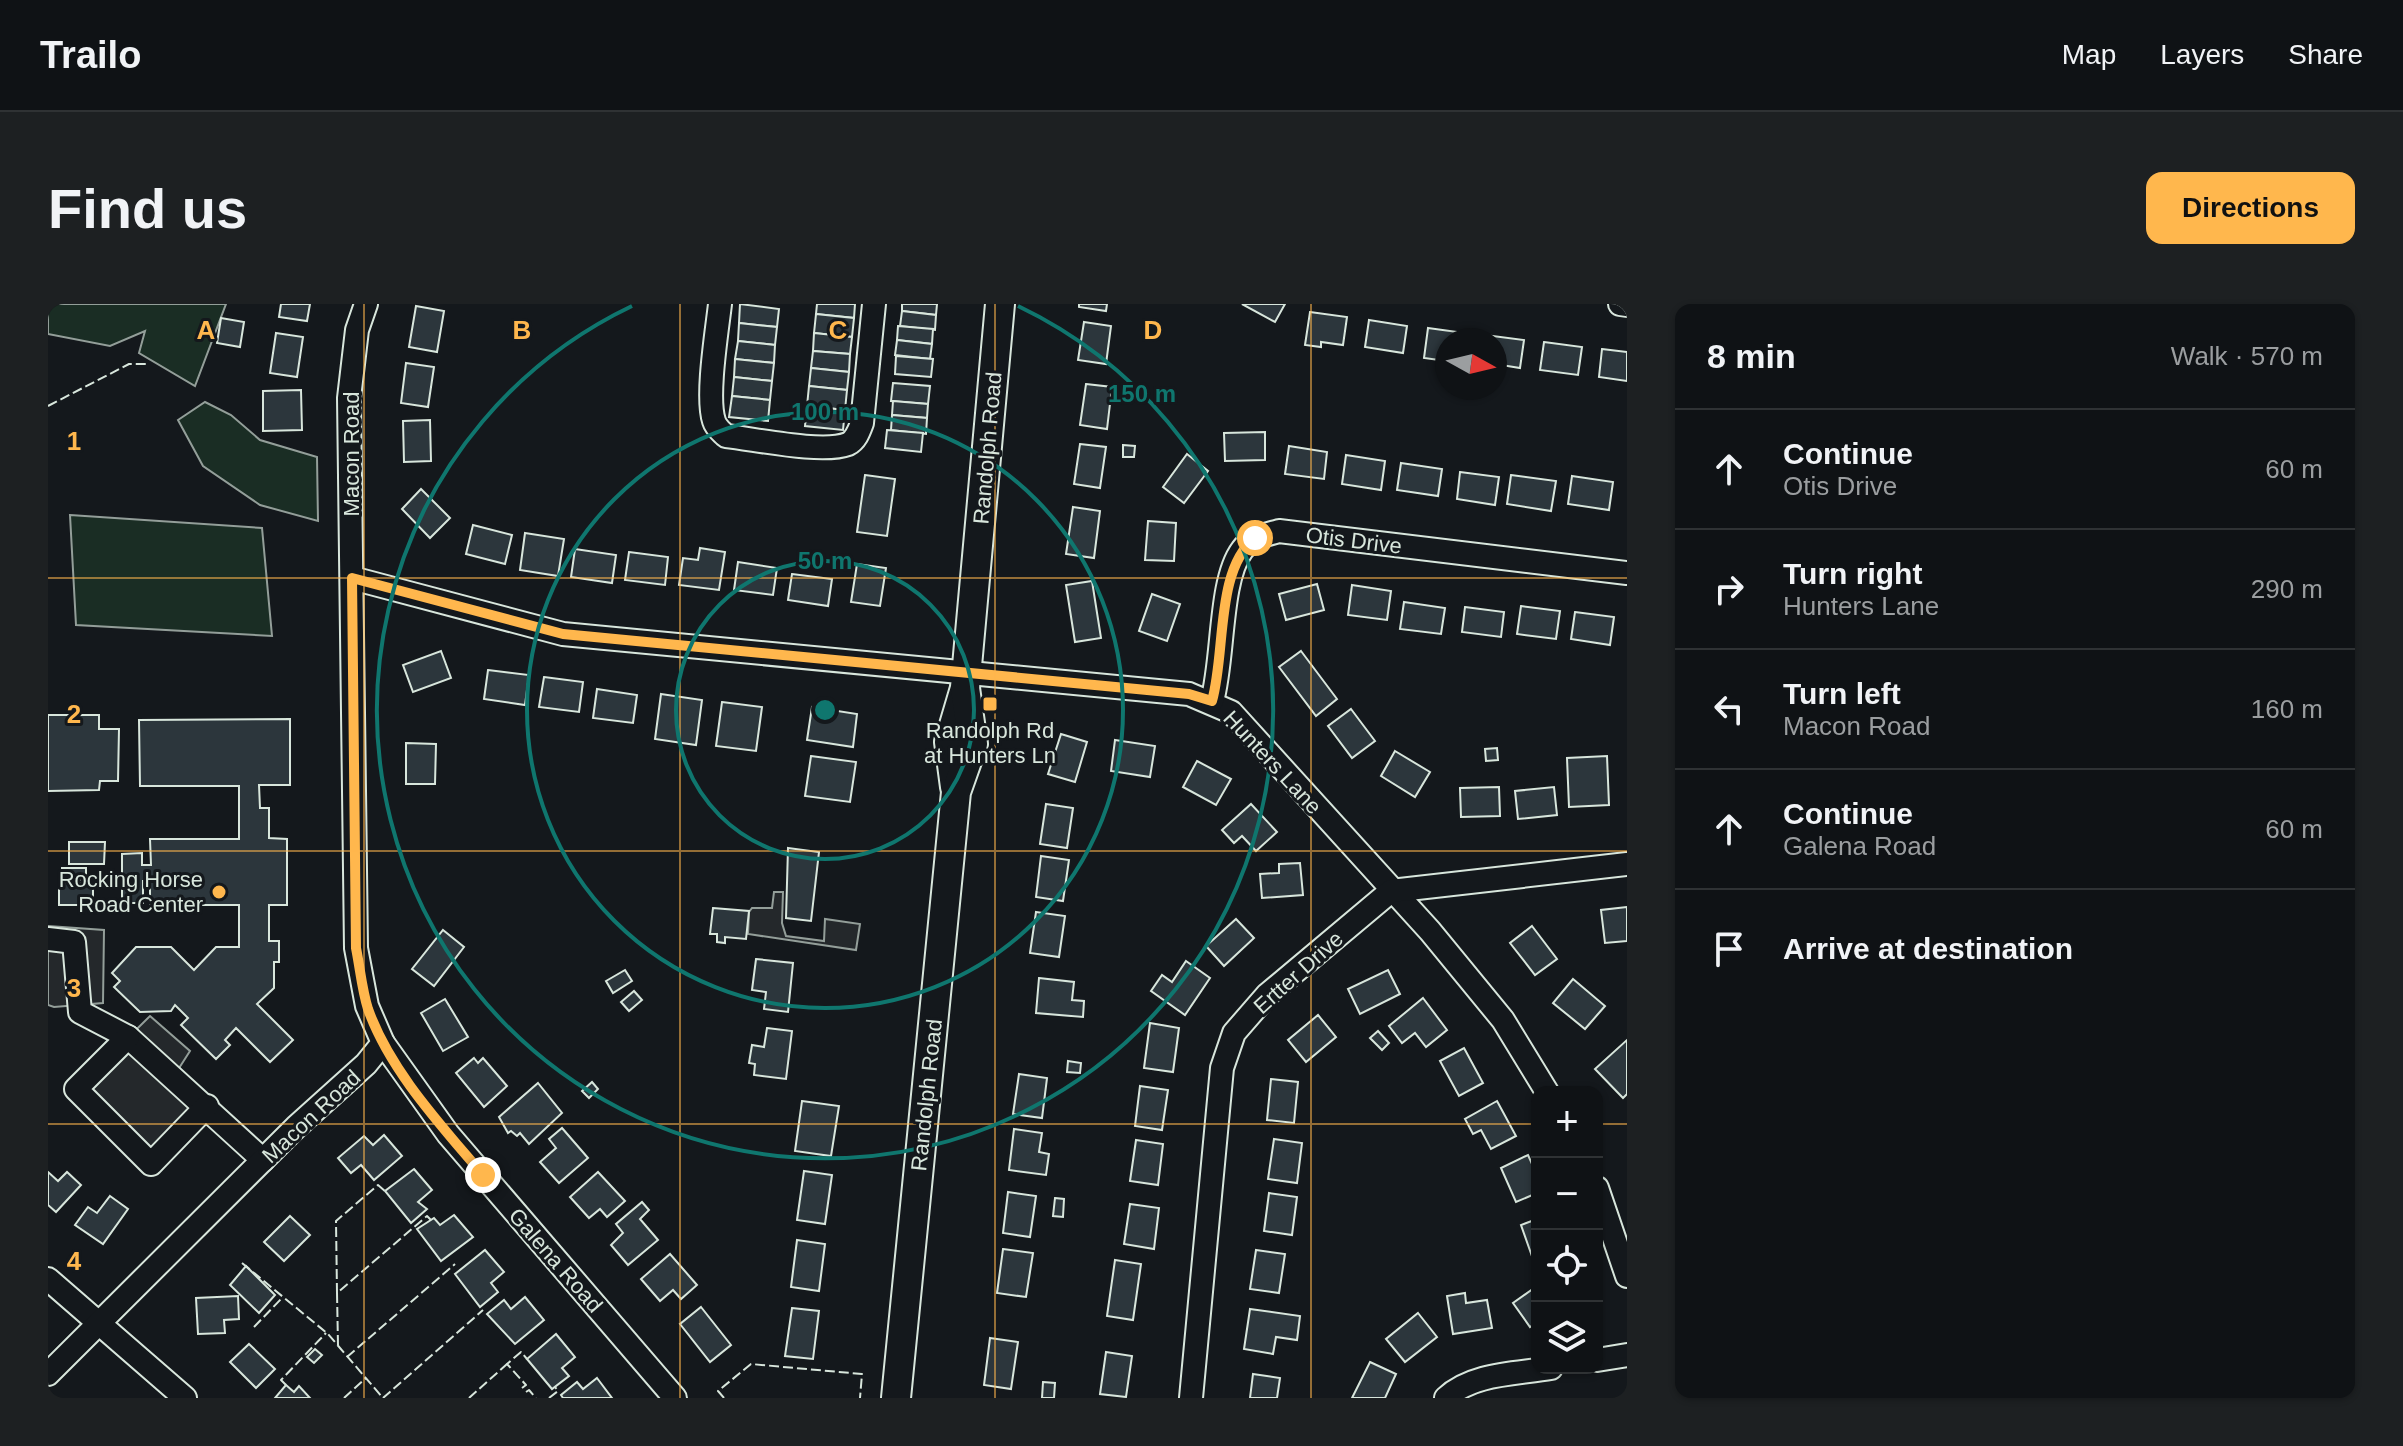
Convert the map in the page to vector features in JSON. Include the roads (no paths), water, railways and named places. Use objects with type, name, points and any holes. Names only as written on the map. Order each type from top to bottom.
[{"type":"main road","name":"Randolph Road","points":[[896,1398],[956,792],[973,744],[966,679],[1000,304]]},
{"type":"street","name":"Macon Road","points":[[48,1374],[263,1160],[366,1064],[383,1043],[367,1006],[356,948],[349,398],[357,330],[366,304]]},
{"type":"street","points":[[720,304],[713,372],[713,419],[717,428],[726,436],[829,447],[848,443],[856,437],[862,423],[874,304]]},
{"type":"street","points":[[1620,304],[1627,305]]},
{"type":"street","name":"Otis Drive","points":[[1212,701],[1220,674],[1231,570],[1243,548],[1255,538],[1279,531],[1627,573]]},
{"type":"street","name":"Hunters Lane","points":[[352,578],[563,634],[966,679],[1189,694],[1212,701],[1231,712],[1430,931],[1503,1020],[1543,1086]]},
{"type":"street","points":[[1391,891],[1627,864]]},
{"type":"street","name":"Ertter Drive","points":[[1191,1398],[1222,1068],[1234,1033],[1267,995],[1391,891]]},
{"type":"street","points":[[48,939],[74,942],[80,1012],[128,1037],[263,1160]]},
{"type":"street","points":[[128,1037],[76,1089],[151,1164],[207,1106]]},
{"type":"street","name":"Galena Road","points":[[383,1043],[448,1134],[675,1398]]},
{"type":"street","points":[[1603,1206],[1627,1276]]},
{"type":"street","points":[[48,1279],[185,1398]]},
{"type":"street","points":[[1603,1359],[1627,1355]]},
{"type":"street","points":[[1446,1398],[1456,1388],[1482,1379],[1531,1371]]},
{"type":"place","name":"Randolph Rd at Hunters Ln","points":[[990,704]]},
{"type":"place","name":"Rocking Horse Road Center","points":[[219,892]]}]
